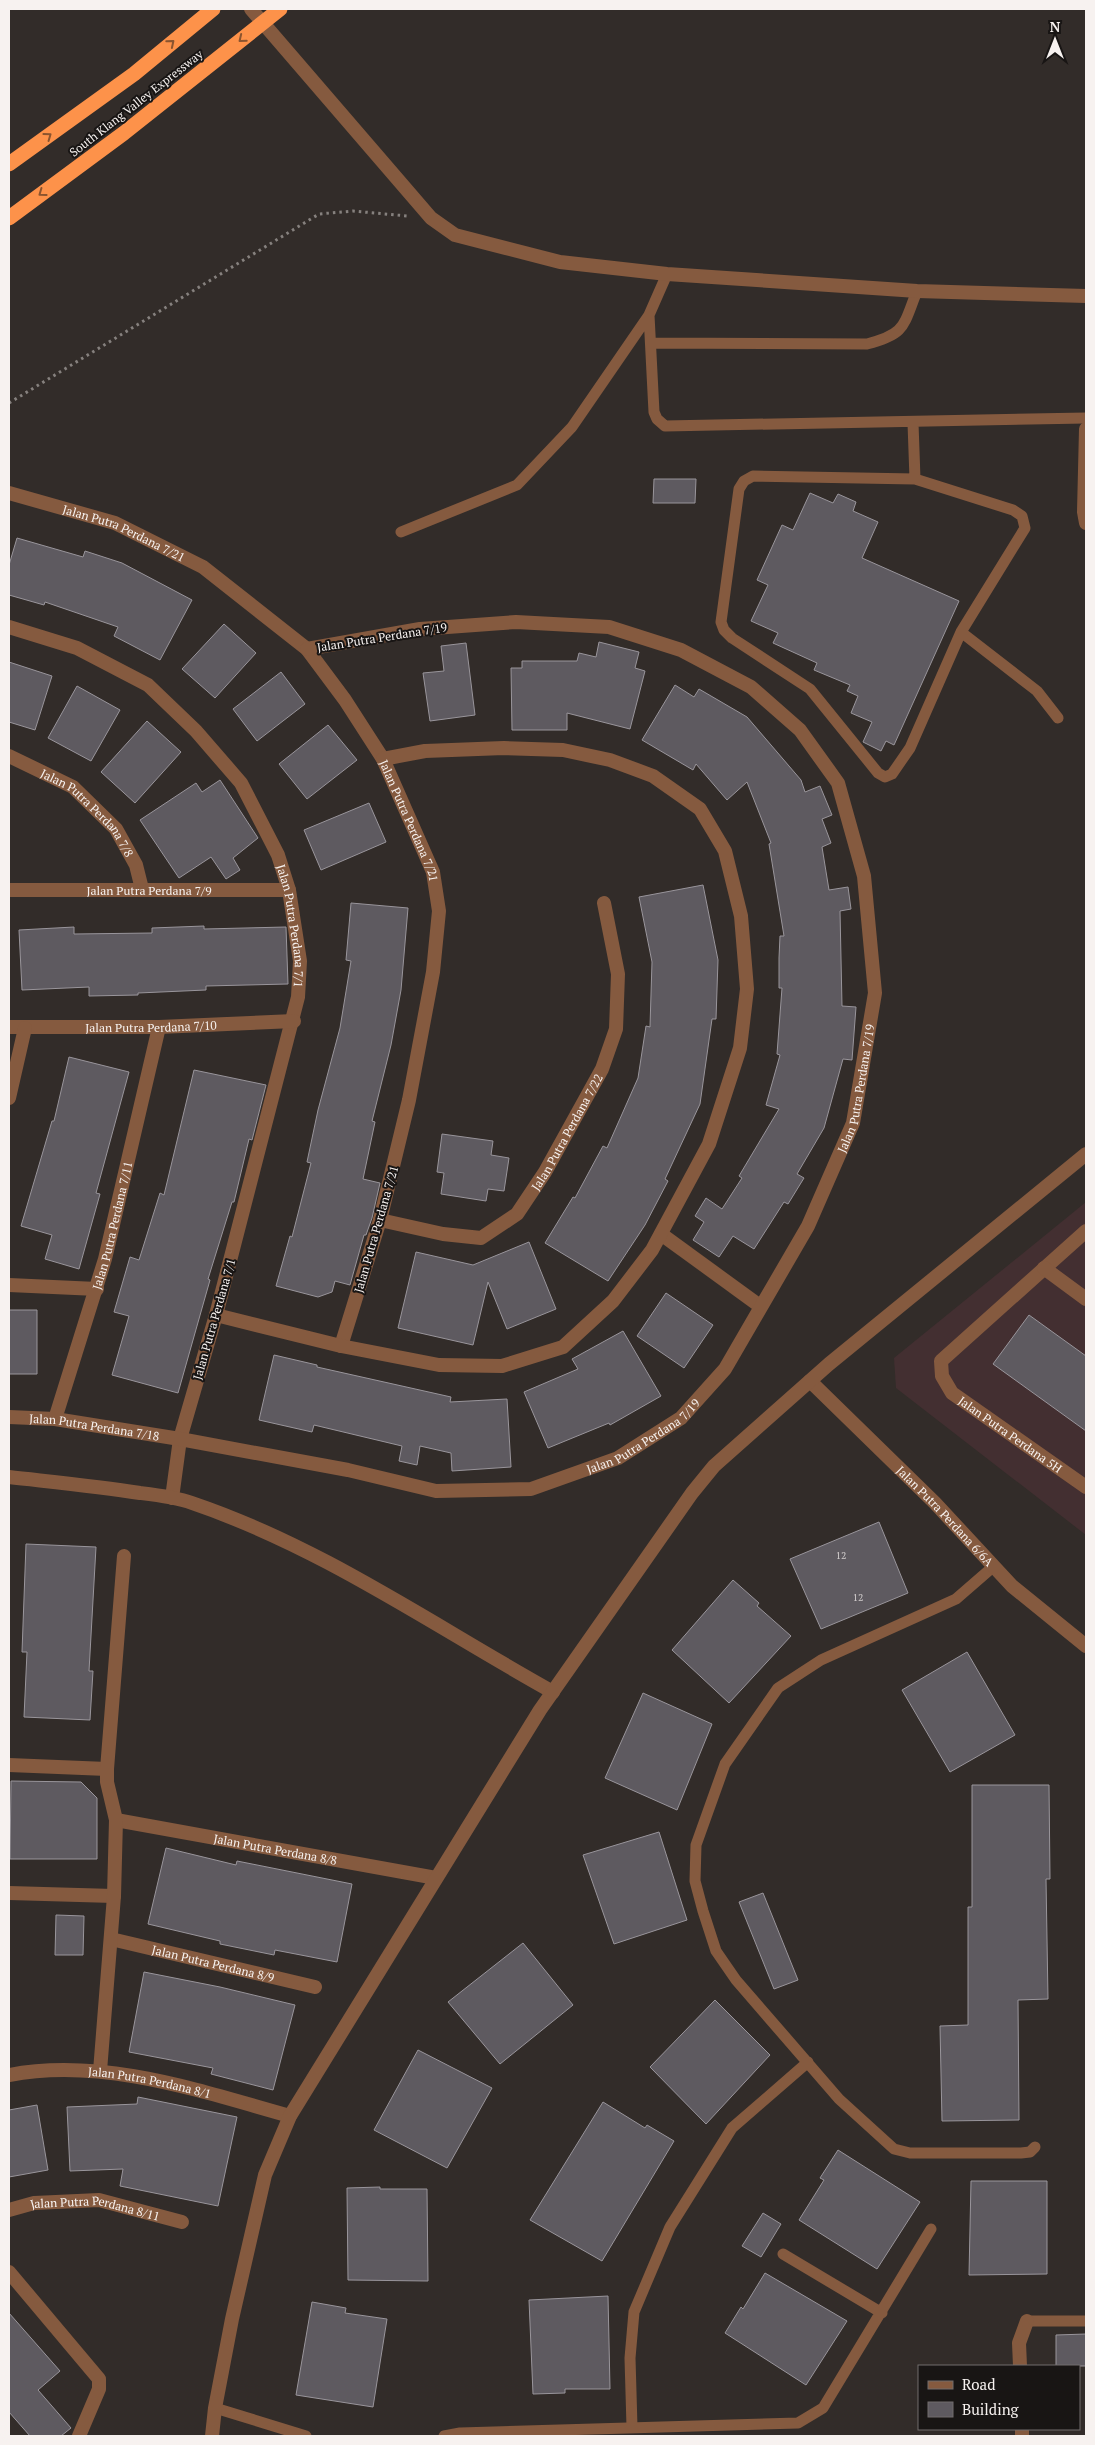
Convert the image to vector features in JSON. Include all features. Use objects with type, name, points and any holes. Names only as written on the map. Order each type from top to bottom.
[{"type":"highway","name":"South Klang Valley Expressway","points":[[9,164],[134,74],[213,9]]},
{"type":"highway","name":"South Klang Valley Expressway","points":[[9,218],[124,134],[280,9]]},
{"type":"street","points":[[251,9],[431,218],[455,235],[560,262],[667,274],[917,291],[1086,296]]},
{"type":"street","points":[[1086,429],[1084,512],[1086,523]]},
{"type":"street","name":"Jalan Putra Perdana 7/21","points":[[9,493],[115,523],[204,567],[307,649],[345,700],[383,759],[433,872],[439,911],[433,972],[411,1090],[380,1220],[341,1346]]},
{"type":"street","name":"Jalan Putra Perdana 7/19","points":[[180,1439],[348,1470],[436,1491],[531,1489],[618,1458],[681,1418],[725,1369],[808,1226],[853,1123],[876,993],[864,876],[838,783],[800,730],[750,687],[681,650],[610,627],[516,622],[420,629],[307,649]]},
{"type":"street","name":"Jalan Putra Perdana 7/1","points":[[9,627],[77,648],[148,685],[196,731],[241,783],[278,855],[289,890],[300,962],[298,998],[294,1021],[216,1315],[180,1439],[172,1498]]},
{"type":"street","points":[[216,1315],[341,1346],[439,1365],[502,1366],[563,1347],[613,1301],[652,1250],[709,1144],[740,1048],[747,989],[741,916],[725,851],[700,809],[653,776],[610,760],[563,750],[504,748],[425,751],[383,759]]},
{"type":"street","name":"Jalan Putra Perdana 7/8","points":[[9,756],[73,787],[116,828],[136,865],[142,889]]},
{"type":"street","name":"Jalan Putra Perdana 7/9","points":[[9,890],[289,890]]},
{"type":"street","name":"Jalan Putra Perdana 7/22","points":[[380,1220],[443,1234],[481,1238],[517,1214],[545,1172],[602,1069],[616,1029],[618,974],[604,903]]},
{"type":"street","name":"Jalan Putra Perdana 7/10","points":[[9,1027],[159,1027],[294,1021]]},
{"type":"street","name":"Jalan Putra Perdana 7/11","points":[[55,1419],[97,1289],[135,1136],[159,1027]]},
{"type":"street","points":[[9,1098],[25,1028]]},
{"type":"street","points":[[212,2436],[214,2408],[232,2319],[266,2175],[290,2116],[552,1692],[692,1493],[714,1466],[810,1381],[1086,1154]]},
{"type":"street","points":[[1086,1231],[1044,1268],[1086,1299]]},
{"type":"street","points":[[661,1234],[760,1306]]},
{"type":"street","name":"Jalan Putra Perdana 5H","points":[[1044,1268],[942,1361],[942,1376],[952,1393],[1086,1487]]},
{"type":"street","points":[[9,1285],[97,1289]]},
{"type":"street","name":"Jalan Putra Perdana 6/6A","points":[[810,1381],[935,1503],[1012,1586],[1086,1646]]},
{"type":"street","name":"Jalan Putra Perdana 7/18","points":[[9,1418],[55,1419],[180,1439]]},
{"type":"street","points":[[9,1478],[97,1486],[172,1498],[191,1503],[302,1549],[379,1589],[470,1646],[552,1692]]},
{"type":"street","points":[[100,2071],[114,1896],[116,1820],[107,1782],[107,1770],[124,1556]]},
{"type":"street","points":[[9,1766],[107,1770]]},
{"type":"street","name":"Jalan Putra Perdana 8/8","points":[[116,1820],[436,1878]]},
{"type":"street","points":[[9,1893],[114,1896]]},
{"type":"street","name":"Jalan Putra Perdana 8/9","points":[[111,1939],[315,1987]]},
{"type":"street","name":"Jalan Putra Perdana 8/1","points":[[9,2075],[25,2072],[100,2071],[192,2089],[290,2116]]},
{"type":"street","name":"Jalan Putra Perdana 8/11","points":[[9,2210],[34,2203],[99,2200],[182,2222]]},
{"type":"street","points":[[9,2272],[99,2378],[99,2389],[79,2436]]},
{"type":"street","points":[[1020,2365],[1019,2343],[1027,2321]]},
{"type":"lane","points":[[402,532],[517,485],[572,427],[649,315],[667,274]]},
{"type":"lane","points":[[651,343],[867,344],[889,339],[902,329],[917,291]]},
{"type":"lane","points":[[649,315],[654,412],[657,419],[665,426],[913,423],[1086,418]]},
{"type":"lane","points":[[913,423],[915,479]]},
{"type":"lane","points":[[753,476],[915,479],[1013,510],[1022,516],[1024,528],[961,632],[910,748],[892,774],[885,777],[878,772],[810,689],[732,638],[724,630],[721,622],[739,489],[744,481],[753,476]]},
{"type":"lane","points":[[961,632],[1037,691],[1058,718]]},
{"type":"lane","points":[[994,1566],[956,1599],[820,1660],[778,1688],[725,1764],[696,1845],[695,1881],[716,1951],[736,1980],[839,2099],[894,2149],[910,2153],[1021,2153],[1030,2152],[1035,2147]]},
{"type":"lane","points":[[632,2427],[630,2358],[634,2312],[670,2227],[732,2128],[808,2062]]},
{"type":"lane","points":[[444,2436],[460,2433],[632,2427],[763,2426],[798,2423],[823,2408],[931,2229]]},
{"type":"lane","points":[[783,2254],[882,2313]]},
{"type":"lane","points":[[1027,2321],[1086,2321]]},
{"type":"lane","points":[[214,2408],[306,2436]]},
{"type":"path","points":[[9,402],[319,214],[353,211],[431,218]]},
{"type":"shaded area","points":[[1086,1202],[1086,1535],[896,1388],[894,1358]]},
{"type":"building","points":[[654,479],[696,479],[695,503],[653,503]]},
{"type":"building","points":[[810,493],[833,503],[838,494],[856,502],[853,511],[878,522],[862,558],[959,601],[894,745],[886,741],[881,751],[863,742],[872,722],[851,713],[858,696],[847,691],[850,685],[814,670],[817,663],[773,643],[778,633],[751,621],[768,585],[757,580],[782,525],[793,530]]},
{"type":"building","points":[[17,538],[83,557],[85,551],[122,563],[192,600],[160,660],[114,636],[118,627],[45,602],[44,605],[9,595],[9,565]]},
{"type":"building","points":[[224,624],[256,653],[215,698],[182,669]]},
{"type":"building","points":[[599,642],[639,652],[635,668],[645,671],[630,729],[567,713],[567,730],[512,730],[511,668],[522,668],[522,661],[577,661],[579,653],[596,657]]},
{"type":"building","points":[[466,643],[475,715],[430,721],[423,673],[444,671],[441,646]]},
{"type":"building","points":[[9,662],[52,676],[35,730],[9,722]]},
{"type":"building","points":[[281,672],[305,704],[257,741],[233,709]]},
{"type":"building","points":[[675,685],[694,697],[699,689],[747,717],[801,780],[805,792],[820,786],[832,815],[822,819],[831,843],[822,847],[829,890],[848,887],[851,909],[840,911],[842,1006],[856,1007],[852,1060],[843,1059],[824,1128],[797,1174],[804,1178],[788,1204],[784,1202],[754,1249],[733,1236],[719,1257],[693,1240],[704,1222],[695,1216],[706,1198],[722,1209],[742,1178],[739,1176],[779,1109],[766,1105],[780,1055],[777,1054],[782,988],[779,988],[779,958],[780,936],[784,936],[769,844],[771,843],[747,782],[727,800],[696,764],[693,770],[642,740]]},
{"type":"building","points":[[77,686],[120,710],[91,761],[48,738]]},
{"type":"building","points":[[147,721],[181,752],[135,803],[101,772]]},
{"type":"building","points":[[328,725],[357,760],[307,799],[279,764]]},
{"type":"building","points":[[220,780],[258,838],[233,858],[240,870],[226,879],[211,857],[179,878],[140,820],[196,783],[202,792]]},
{"type":"building","points":[[369,803],[386,842],[321,870],[304,830]]},
{"type":"building","points":[[703,885],[718,960],[716,1019],[712,1019],[700,1104],[665,1179],[668,1181],[645,1225],[608,1281],[545,1243],[573,1197],[575,1198],[603,1146],[607,1148],[638,1078],[646,1026],[650,1027],[652,962],[639,897]]},
{"type":"building","points":[[351,903],[408,908],[401,990],[391,1045],[372,1121],[375,1122],[363,1179],[380,1183],[372,1218],[366,1235],[364,1235],[350,1285],[335,1281],[332,1292],[318,1297],[276,1286],[290,1236],[292,1237],[311,1163],[307,1162],[318,1110],[340,1028],[351,961],[346,960]]},
{"type":"building","points":[[204,926],[204,929],[286,927],[288,984],[206,986],[206,990],[138,993],[138,995],[89,996],[89,987],[22,990],[19,930],[74,927],[74,934],[152,933],[152,928]]},
{"type":"building","points":[[69,1057],[129,1072],[96,1193],[100,1194],[79,1269],[45,1259],[52,1235],[21,1226],[52,1121],[54,1121]]},
{"type":"building","points":[[194,1070],[266,1085],[252,1140],[249,1139],[234,1202],[232,1202],[208,1279],[210,1280],[178,1393],[112,1375],[129,1316],[114,1312],[130,1257],[139,1260],[160,1193],[164,1195]]},
{"type":"building","points":[[442,1134],[493,1141],[491,1155],[509,1158],[504,1191],[488,1189],[486,1201],[441,1194],[444,1173],[437,1172]]},
{"type":"building","points":[[529,1242],[556,1309],[507,1329],[488,1282],[473,1345],[398,1328],[416,1252],[473,1265]]},
{"type":"building","points":[[666,1293],[713,1325],[684,1368],[637,1336]]},
{"type":"building","points":[[9,1310],[37,1310],[37,1374],[9,1374]]},
{"type":"building","points":[[1029,1315],[1086,1356],[1086,1431],[993,1364]]},
{"type":"building","points":[[623,1331],[661,1396],[610,1425],[609,1423],[548,1448],[524,1392],[578,1369],[572,1359]]},
{"type":"building","points":[[274,1355],[317,1365],[317,1367],[451,1397],[450,1402],[507,1399],[511,1467],[452,1471],[451,1453],[420,1446],[417,1465],[399,1461],[402,1446],[314,1425],[312,1432],[259,1420]]},
{"type":"building","points":[[879,1522],[908,1593],[821,1629],[790,1559]]},
{"type":"building","points":[[26,1544],[96,1547],[89,1671],[93,1671],[90,1720],[24,1717],[27,1652],[22,1652]]},
{"type":"building","points":[[733,1580],[759,1603],[757,1606],[791,1636],[729,1703],[672,1650]]},
{"type":"building","points":[[967,1652],[1015,1735],[950,1772],[902,1690]]},
{"type":"building","points":[[643,1693],[712,1724],[677,1810],[605,1778]]},
{"type":"building","points":[[11,1781],[81,1782],[97,1798],[97,1859],[10,1859]]},
{"type":"building","points":[[972,1785],[1049,1785],[1050,1879],[1046,1879],[1048,1999],[1018,2000],[1019,2120],[942,2121],[940,2026],[968,2025],[968,1907],[972,1907]]},
{"type":"building","points":[[659,1832],[687,1920],[614,1944],[583,1855]]},
{"type":"building","points":[[166,1848],[236,1865],[237,1861],[352,1884],[337,1962],[275,1950],[274,1955],[220,1944],[220,1941],[148,1924]]},
{"type":"building","points":[[763,1893],[798,1980],[774,1989],[739,1902]]},
{"type":"building","points":[[56,1915],[84,1916],[83,1955],[55,1955]]},
{"type":"building","points":[[523,1943],[573,2005],[500,2064],[448,2002]]},
{"type":"building","points":[[144,1972],[220,1987],[295,2005],[273,2090],[211,2074],[213,2068],[129,2052]]},
{"type":"building","points":[[715,2000],[770,2055],[706,2124],[650,2067]]},
{"type":"building","points":[[418,2050],[492,2088],[447,2168],[374,2130]]},
{"type":"building","points":[[138,2097],[237,2117],[218,2206],[120,2186],[123,2169],[70,2171],[67,2107],[137,2104]]},
{"type":"building","points":[[603,2102],[645,2128],[647,2125],[674,2141],[602,2261],[530,2220]]},
{"type":"building","points":[[37,2105],[48,2170],[9,2177],[9,2110]]},
{"type":"building","points":[[838,2150],[920,2202],[877,2269],[799,2220],[824,2180],[820,2178]]},
{"type":"building","points":[[971,2181],[1047,2181],[1047,2274],[969,2275]]},
{"type":"building","points":[[380,2187],[380,2189],[427,2189],[428,2281],[348,2280],[347,2188]]},
{"type":"building","points":[[763,2213],[781,2224],[761,2257],[742,2246]]},
{"type":"building","points":[[765,2273],[847,2321],[806,2385],[725,2333],[741,2307],[743,2309]]},
{"type":"building","points":[[608,2296],[610,2389],[565,2389],[565,2393],[533,2394],[529,2300]]},
{"type":"building","points":[[312,2302],[346,2308],[345,2313],[387,2319],[373,2407],[296,2395]]},
{"type":"building","points":[[9,2313],[60,2371],[38,2390],[71,2428],[61,2436],[30,2436],[9,2412]]},
{"type":"building","points":[[1086,2334],[1086,2366],[1056,2365],[1056,2335]]}]
